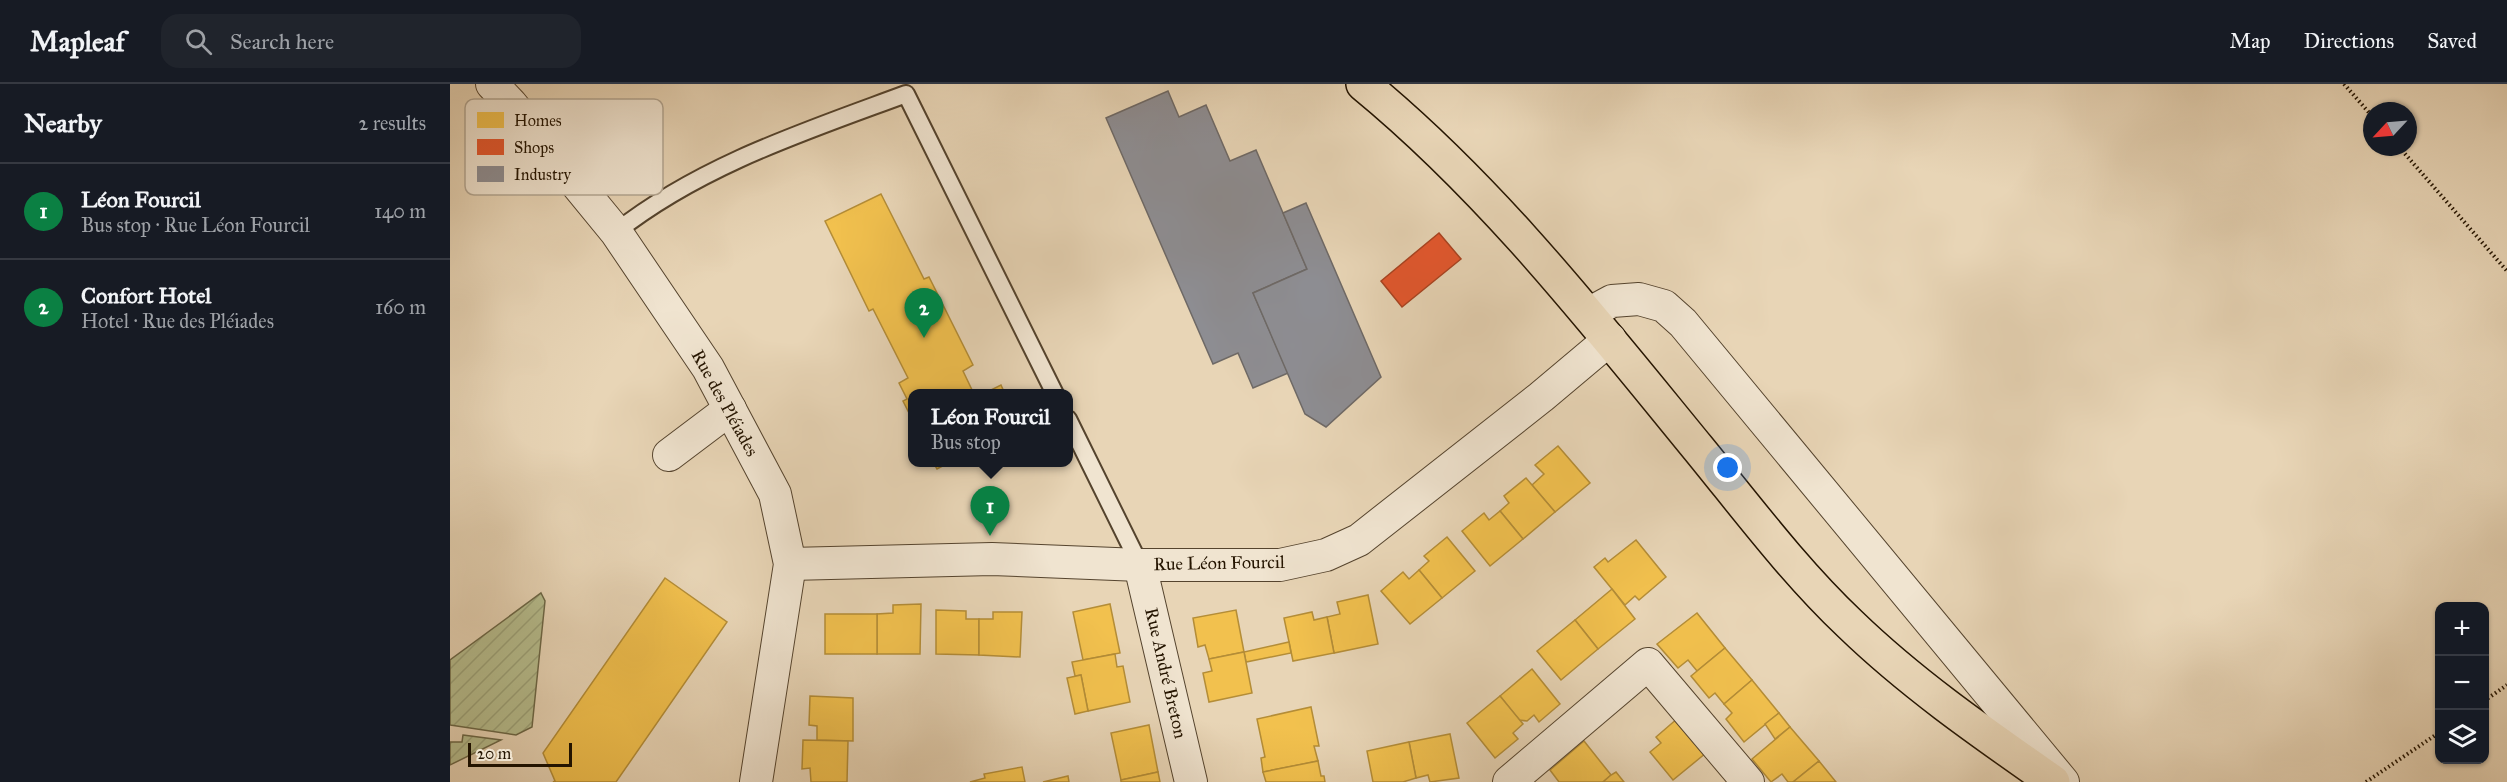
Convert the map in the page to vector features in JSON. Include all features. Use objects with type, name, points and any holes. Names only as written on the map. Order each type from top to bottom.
[{"type":"main road","points":[[1363,84],[1461,171],[1610,339],[1779,548],[1850,625],[1951,711],[2054,782]]},
{"type":"street","name":"Rue des Pléiades","points":[[492,84],[506,99]]},
{"type":"street","name":"Rue des Pléiades","points":[[586,195],[616,232],[708,368],[775,494],[790,564],[756,782]]},
{"type":"street","points":[[1588,315],[1612,301],[1639,299],[1664,306],[1683,323],[2063,782]]},
{"type":"street","name":"Rue Léon Fourcil","points":[[790,564],[992,559],[1140,565],[1280,565],[1326,555],[1359,540],[1541,397],[1610,339]]},
{"type":"street","points":[[669,455],[730,409]]},
{"type":"street","name":"Rue André Breton","points":[[1140,565],[1191,782]]},
{"type":"street","points":[[1509,782],[1648,664],[1748,782]]},
{"type":"lane","points":[[616,232],[648,207],[753,151],[906,94],[1053,389]]},
{"type":"lane","points":[[1073,429],[1140,565]]},
{"type":"path","points":[[2344,84],[2363,106]]},
{"type":"path","points":[[2407,156],[2507,271]]},
{"type":"path","points":[[2489,698],[2507,685]]},
{"type":"path","points":[[2366,782],[2435,735]]},
{"type":"green space","points":[[541,593],[545,601],[532,727],[516,735],[450,725],[450,660]]},
{"type":"green space","points":[[463,735],[501,740],[450,765],[450,742],[462,742]]},
{"type":"building: Homes","points":[[881,194],[924,279],[929,277],[973,365],[963,371],[972,389],[908,389],[908,411],[903,401],[907,399],[899,383],[908,378],[873,309],[869,311],[825,221]]},
{"type":"building: Homes","points":[[1558,446],[1590,483],[1555,512],[1532,485],[1544,474],[1535,465]]},
{"type":"building: Homes","points":[[1526,478],[1555,512],[1523,539],[1500,511],[1509,503],[1504,496]]},
{"type":"building: Homes","points":[[1500,511],[1523,539],[1490,566],[1462,531],[1484,513],[1489,520]]},
{"type":"building: Homes","points":[[1447,537],[1475,571],[1442,598],[1419,570],[1429,561],[1424,556]]},
{"type":"building: Homes","points":[[1636,540],[1666,577],[1639,600],[1635,596],[1625,605],[1594,567],[1605,558],[1608,562]]},
{"type":"building: Homes","points":[[1419,570],[1442,598],[1410,624],[1381,591],[1403,572],[1409,579]]},
{"type":"building: Homes","points":[[665,578],[727,622],[616,782],[553,782],[555,781],[543,753]]},
{"type":"building: Homes","points":[[1612,589],[1635,619],[1598,649],[1575,620]]},
{"type":"building: Homes","points":[[1368,595],[1378,644],[1334,653],[1327,617],[1340,614],[1337,602]]},
{"type":"building: Homes","points":[[921,604],[920,654],[877,654],[877,614],[893,613],[893,605]]},
{"type":"building: Homes","points":[[1110,604],[1120,653],[1083,660],[1073,612]]},
{"type":"building: Homes","points":[[936,610],[966,611],[966,619],[979,619],[979,655],[936,654]]},
{"type":"building: Homes","points":[[1236,610],[1244,652],[1209,659],[1205,645],[1198,647],[1193,618]]},
{"type":"building: Homes","points":[[993,612],[1022,612],[1020,657],[979,655],[979,619],[993,619]]},
{"type":"building: Homes","points":[[1312,612],[1314,620],[1327,617],[1334,653],[1293,661],[1284,618]]},
{"type":"building: Homes","points":[[1697,613],[1725,648],[1697,671],[1688,660],[1678,668],[1657,644]]},
{"type":"building: Homes","points":[[825,614],[877,614],[877,654],[825,654]]},
{"type":"building: Homes","points":[[1575,620],[1598,649],[1561,680],[1537,651]]},
{"type":"building: Homes","points":[[1289,642],[1291,653],[1246,662],[1244,652]]},
{"type":"building: Homes","points":[[1725,648],[1752,680],[1724,704],[1715,693],[1709,698],[1691,676]]},
{"type":"building: Homes","points":[[1244,652],[1252,693],[1209,702],[1203,673],[1212,671],[1209,659]]},
{"type":"building: Homes","points":[[1115,654],[1117,667],[1123,666],[1130,702],[1088,711],[1081,675],[1075,676],[1072,662]]},
{"type":"building: Homes","points":[[1532,669],[1560,704],[1539,722],[1534,715],[1527,721],[1519,720],[1500,696]]},
{"type":"building: Homes","points":[[1081,675],[1088,711],[1075,714],[1067,678]]},
{"type":"building: Homes","points":[[1752,680],[1779,713],[1744,742],[1726,719],[1732,713],[1724,704]]},
{"type":"building: Homes","points":[[810,696],[853,698],[853,741],[817,740],[817,726],[809,725]]},
{"type":"building: Homes","points":[[1500,696],[1523,724],[1513,733],[1518,739],[1495,758],[1467,723]]},
{"type":"building: Homes","points":[[1311,707],[1319,746],[1314,746],[1318,761],[1263,772],[1261,758],[1265,757],[1257,719]]},
{"type":"building: Homes","points":[[1779,713],[1790,727],[1775,739],[1765,724]]},
{"type":"building: Homes","points":[[1678,718],[1706,753],[1673,780],[1650,752],[1661,743],[1656,737]]},
{"type":"building: Homes","points":[[1149,725],[1158,772],[1121,780],[1111,733]]},
{"type":"building: Homes","points":[[1790,727],[1819,761],[1793,782],[1788,782],[1782,774],[1771,782],[1752,759]]},
{"type":"building: Homes","points":[[1450,734],[1459,778],[1430,782],[1428,775],[1416,778],[1409,742]]},
{"type":"building: Homes","points":[[803,740],[848,741],[847,782],[811,782],[810,768],[802,769]]},
{"type":"building: Homes","points":[[1584,741],[1611,775],[1603,782],[1559,782],[1550,770]]},
{"type":"building: Homes","points":[[1409,742],[1416,778],[1403,782],[1373,782],[1367,751]]},
{"type":"building: Homes","points":[[1318,761],[1321,776],[1324,776],[1325,782],[1266,782],[1263,772]]},
{"type":"building: Homes","points":[[1819,761],[1836,782],[1793,782]]},
{"type":"building: Homes","points":[[1022,767],[1025,782],[970,782],[985,778],[984,774]]},
{"type":"building: Homes","points":[[1158,772],[1160,782],[1121,782],[1121,780]]},
{"type":"building: Homes","points":[[1616,772],[1624,782],[1603,782],[1611,775]]},
{"type":"building: Homes","points":[[1068,776],[1069,782],[1043,782]]},
{"type":"building: Shops","points":[[1439,233],[1461,259],[1402,307],[1381,281]]},
{"type":"building: Industry","points":[[1168,91],[1179,117],[1206,105],[1230,161],[1256,150],[1307,269],[1253,293],[1288,373],[1253,388],[1238,353],[1213,364],[1106,118]]},
{"type":"building: Industry","points":[[1306,203],[1381,377],[1326,427],[1305,414],[1253,293],[1307,269],[1283,213]]},
{"type":"place","name":"Confort Hotel","points":[[924,338]]},
{"type":"place","name":"Léon Fourcil","points":[[990,536]]}]
